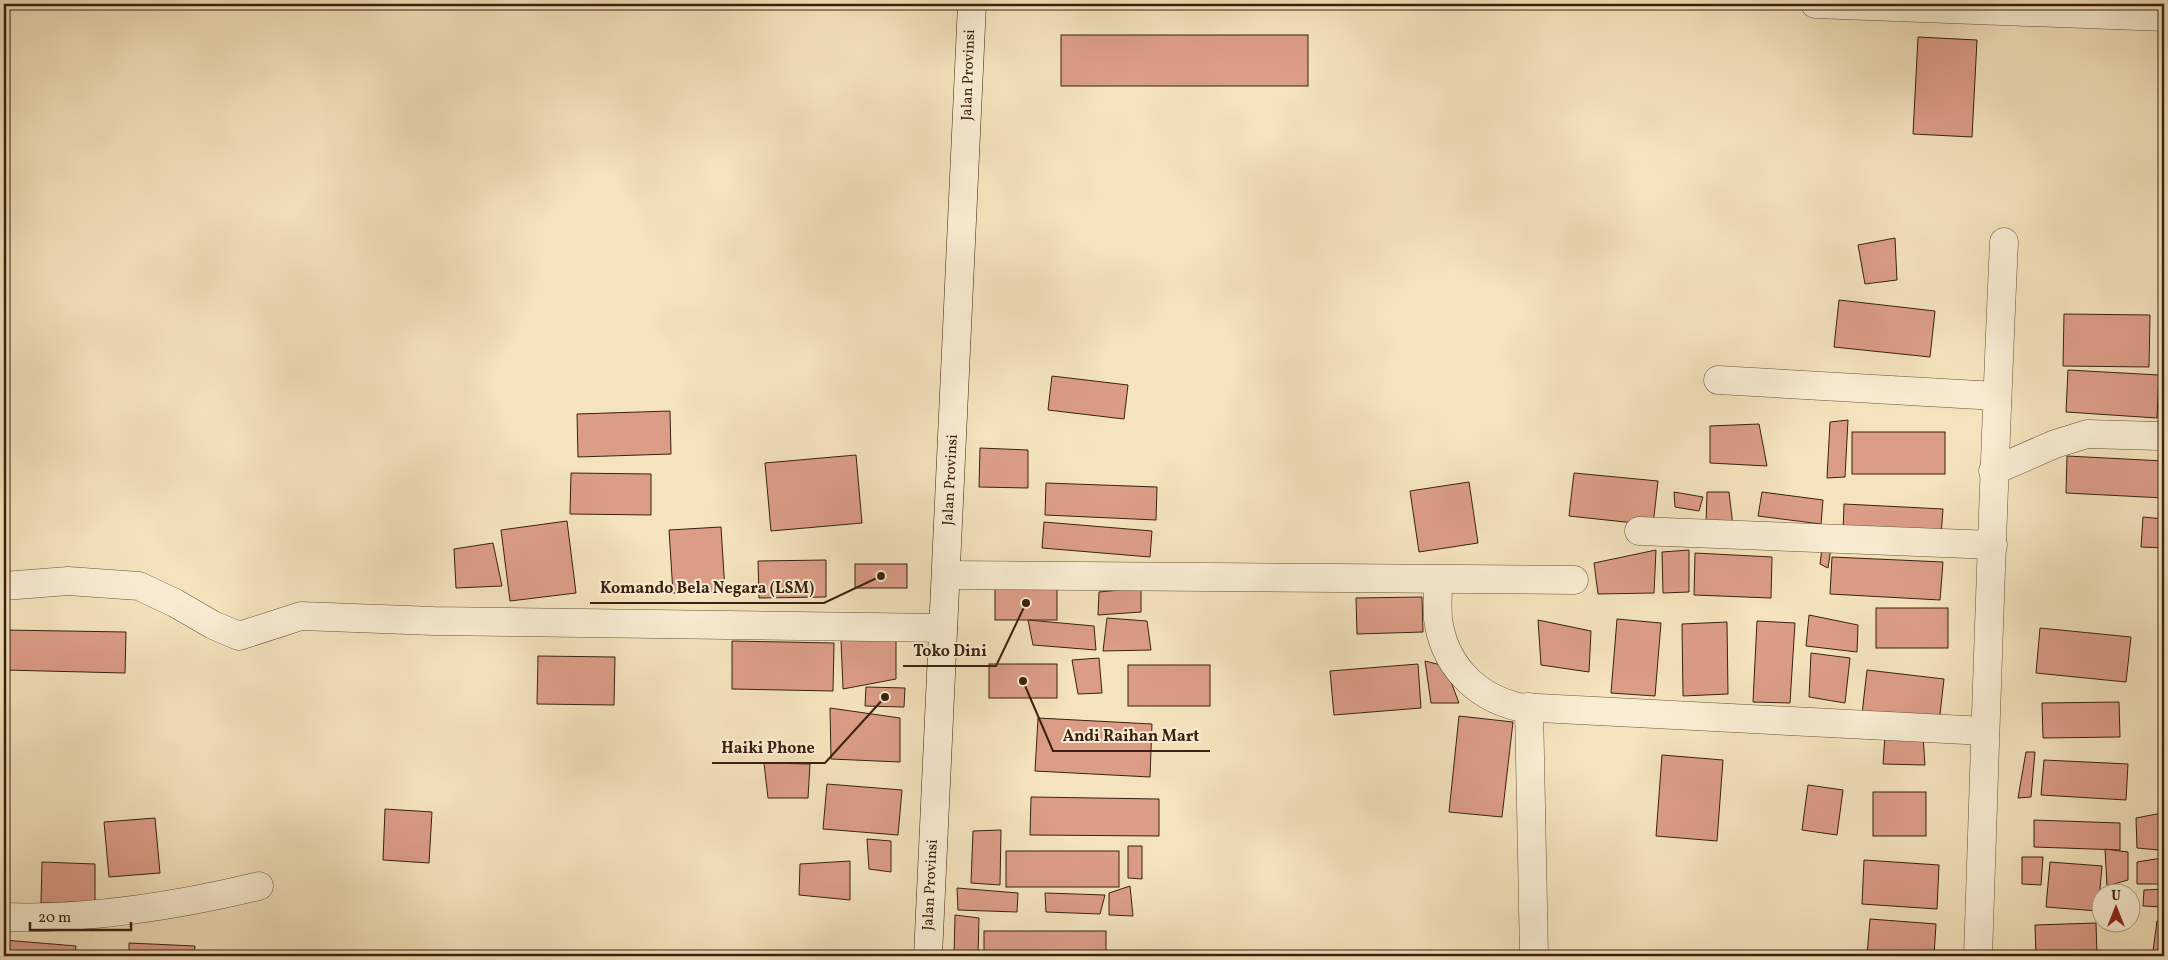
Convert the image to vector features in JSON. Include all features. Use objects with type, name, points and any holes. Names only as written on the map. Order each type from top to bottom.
[{"type":"street","name":"Jalan Provinsi","points":[[928,956],[972,4]]},
{"type":"street","points":[[1815,4],[2092,9],[2164,17]]},
{"type":"street","points":[[1978,956],[1993,471],[2004,242]]},
{"type":"street","points":[[1718,380],[1996,396]]},
{"type":"street","points":[[1993,471],[2055,444],[2087,434],[2159,436]]},
{"type":"street","points":[[1638,531],[1992,545]]},
{"type":"street","points":[[947,576],[1574,580]]},
{"type":"street","points":[[1438,580],[1439,625],[1446,650],[1454,664],[1473,687],[1487,696],[1504,703],[1529,707],[1985,731]]},
{"type":"street","points":[[4,586],[68,581],[139,586],[175,603],[213,625],[239,636],[301,616],[434,621],[943,628]]},
{"type":"street","points":[[1529,707],[1534,956]]},
{"type":"street","points":[[4,917],[46,919],[86,917],[194,900],[260,886]]},
{"type":"building","points":[[1061,35],[1308,35],[1308,86],[1061,86]]},
{"type":"building","points":[[1918,37],[1977,40],[1972,137],[1913,134]]},
{"type":"building","points":[[1895,238],[1897,280],[1865,284],[1858,245]]},
{"type":"building","points":[[1839,300],[1935,311],[1930,357],[1834,347]]},
{"type":"building","points":[[2064,314],[2150,315],[2149,367],[2063,366]]},
{"type":"building","points":[[2068,370],[2159,375],[2157,418],[2066,412]]},
{"type":"building","points":[[1052,376],[1128,385],[1124,419],[1048,410]]},
{"type":"building","points":[[670,411],[671,454],[578,457],[577,414]]},
{"type":"building","points":[[1848,420],[1845,477],[1827,478],[1830,422]]},
{"type":"building","points":[[1759,424],[1767,466],[1710,463],[1710,426]]},
{"type":"building","points":[[1852,432],[1945,432],[1945,474],[1852,474]]},
{"type":"building","points":[[980,448],[1028,450],[1028,488],[979,487]]},
{"type":"building","points":[[856,455],[862,523],[771,531],[765,463]]},
{"type":"building","points":[[2067,456],[2164,461],[2164,498],[2066,493]]},
{"type":"building","points":[[571,473],[651,474],[651,515],[570,514]]},
{"type":"building","points":[[1574,473],[1658,481],[1653,525],[1569,516]]},
{"type":"building","points":[[1469,482],[1478,543],[1419,552],[1410,491]]},
{"type":"building","points":[[1046,483],[1157,487],[1156,520],[1045,515]]},
{"type":"building","points":[[1674,492],[1703,497],[1699,511],[1675,507]]},
{"type":"building","points":[[1707,492],[1729,492],[1733,526],[1706,524]]},
{"type":"building","points":[[1762,492],[1823,500],[1821,524],[1758,516]]},
{"type":"building","points":[[1844,504],[1943,509],[1941,536],[1843,532]]},
{"type":"building","points":[[2143,517],[2164,519],[2164,548],[2141,547]]},
{"type":"building","points":[[567,521],[576,593],[510,601],[501,530]]},
{"type":"building","points":[[1044,522],[1152,531],[1150,557],[1042,548]]},
{"type":"building","points":[[721,527],[725,591],[673,593],[669,530]]},
{"type":"building","points":[[493,543],[502,586],[456,588],[454,549]]},
{"type":"building","points":[[1822,548],[1831,548],[1828,568],[1820,564]]},
{"type":"building","points":[[1656,550],[1654,593],[1598,594],[1594,563]]},
{"type":"building","points":[[1689,550],[1689,592],[1663,593],[1662,552]]},
{"type":"building","points":[[1695,553],[1772,557],[1771,598],[1694,595]]},
{"type":"building","points":[[1832,557],[1943,562],[1940,600],[1830,594]]},
{"type":"building","points":[[826,560],[826,597],[759,598],[758,561]]},
{"type":"building","points":[[855,564],[907,564],[907,588],[855,588]]},
{"type":"building","points":[[995,587],[1057,587],[1057,620],[995,620]]},
{"type":"building","points":[[1141,588],[1141,612],[1098,615],[1099,592]]},
{"type":"building","points":[[1422,597],[1423,632],[1357,634],[1356,598]]},
{"type":"building","points":[[1876,608],[1948,608],[1948,648],[1876,648]]},
{"type":"building","points":[[1809,615],[1858,625],[1857,652],[1806,646]]},
{"type":"building","points":[[1107,618],[1147,621],[1151,650],[1103,651]]},
{"type":"building","points":[[1617,619],[1661,623],[1655,696],[1611,693]]},
{"type":"building","points":[[1028,620],[1094,626],[1096,650],[1033,645]]},
{"type":"building","points":[[1538,620],[1591,631],[1589,672],[1541,665]]},
{"type":"building","points":[[1757,621],[1795,623],[1790,703],[1753,702]]},
{"type":"building","points":[[1727,622],[1728,694],[1683,696],[1682,624]]},
{"type":"building","points":[[2040,628],[2131,637],[2126,682],[2036,673]]},
{"type":"building","points":[[4,630],[126,632],[125,673],[4,670]]},
{"type":"building","points":[[841,640],[896,640],[896,679],[843,689]]},
{"type":"building","points":[[732,641],[834,643],[833,691],[732,689]]},
{"type":"building","points":[[1811,653],[1850,658],[1845,703],[1809,697]]},
{"type":"building","points":[[538,656],[615,657],[614,705],[537,704]]},
{"type":"building","points":[[1099,658],[1102,693],[1078,694],[1072,660]]},
{"type":"building","points":[[1425,661],[1445,666],[1459,703],[1431,703]]},
{"type":"building","points":[[989,664],[1057,664],[1057,698],[989,698]]},
{"type":"building","points":[[1418,664],[1421,708],[1334,715],[1330,671]]},
{"type":"building","points":[[1128,665],[1210,665],[1210,706],[1128,706]]},
{"type":"building","points":[[1867,670],[1944,679],[1939,723],[1862,714]]},
{"type":"building","points":[[866,687],[905,688],[904,707],[865,706]]},
{"type":"building","points":[[2119,702],[2120,737],[2043,738],[2042,703]]},
{"type":"building","points":[[830,708],[900,718],[900,762],[831,759]]},
{"type":"building","points":[[1459,716],[1513,722],[1502,817],[1449,812]]},
{"type":"building","points":[[1038,718],[1152,724],[1150,777],[1035,771]]},
{"type":"building","points":[[1885,736],[1923,737],[1925,765],[1883,764]]},
{"type":"building","points":[[2026,752],[2035,752],[2031,797],[2018,798]]},
{"type":"building","points":[[1662,755],[1723,760],[1717,841],[1656,836]]},
{"type":"building","points":[[2044,760],[2128,764],[2126,800],[2041,795]]},
{"type":"building","points":[[764,763],[810,764],[808,798],[768,798]]},
{"type":"building","points":[[827,784],[902,790],[898,835],[823,829]]},
{"type":"building","points":[[1808,785],[1843,790],[1837,835],[1802,830]]},
{"type":"building","points":[[1873,792],[1926,792],[1926,836],[1873,836]]},
{"type":"building","points":[[1031,797],[1159,799],[1159,836],[1030,835]]},
{"type":"building","points":[[385,809],[432,812],[429,863],[383,860]]},
{"type":"building","points":[[2162,813],[2159,850],[2137,848],[2136,818]]},
{"type":"building","points":[[155,818],[160,873],[109,877],[104,822]]},
{"type":"building","points":[[2034,820],[2120,823],[2120,850],[2034,847]]},
{"type":"building","points":[[1001,830],[1000,885],[971,883],[973,831]]},
{"type":"building","points":[[867,839],[891,841],[891,872],[869,869]]},
{"type":"building","points":[[1128,846],[1142,846],[1142,879],[1128,878]]},
{"type":"building","points":[[2105,849],[2128,852],[2128,880],[2107,882]]},
{"type":"building","points":[[1006,851],[1119,851],[1119,887],[1006,887]]},
{"type":"building","points":[[2022,857],[2043,857],[2041,885],[2022,884]]},
{"type":"building","points":[[2162,858],[2163,884],[2140,884],[2140,882],[2137,882],[2137,862]]},
{"type":"building","points":[[1864,860],[1939,865],[1937,909],[1862,904]]},
{"type":"building","points":[[850,861],[850,900],[799,895],[800,864]]},
{"type":"building","points":[[42,862],[95,864],[95,904],[41,903]]},
{"type":"building","points":[[2050,862],[2102,866],[2101,882],[2090,882],[2090,910],[2046,907]]},
{"type":"building","points":[[1130,886],[1133,916],[1109,915],[1109,893]]},
{"type":"building","points":[[957,888],[1018,893],[1017,912],[958,910]]},
{"type":"building","points":[[2164,889],[2164,907],[2143,906],[2144,890]]},
{"type":"building","points":[[1045,893],[1105,895],[1100,914],[1046,912]]},
{"type":"building","points":[[955,915],[979,918],[978,956],[954,956]]},
{"type":"building","points":[[1870,919],[1936,924],[1934,956],[1867,956]]},
{"type":"building","points":[[2157,921],[2164,922],[2164,951],[2153,951]]},
{"type":"building","points":[[2090,923],[2090,932],[2096,932],[2097,956],[2036,956],[2035,925]]},
{"type":"building","points":[[984,931],[1106,931],[1106,956],[984,956]]},
{"type":"building","points":[[4,940],[76,946],[75,956],[4,956]]},
{"type":"building","points":[[129,943],[195,946],[194,956],[129,956]]},
{"type":"building","points":[[217,953],[275,953],[275,956],[217,956]]},
{"type":"place","name":"Komando Bela Negara (LSM)","points":[[881,576]]},
{"type":"place","name":"Toko Dini","points":[[1026,603]]},
{"type":"place","name":"Andi Raihan Mart","points":[[1023,681]]},
{"type":"place","name":"Haiki Phone","points":[[885,697]]}]
